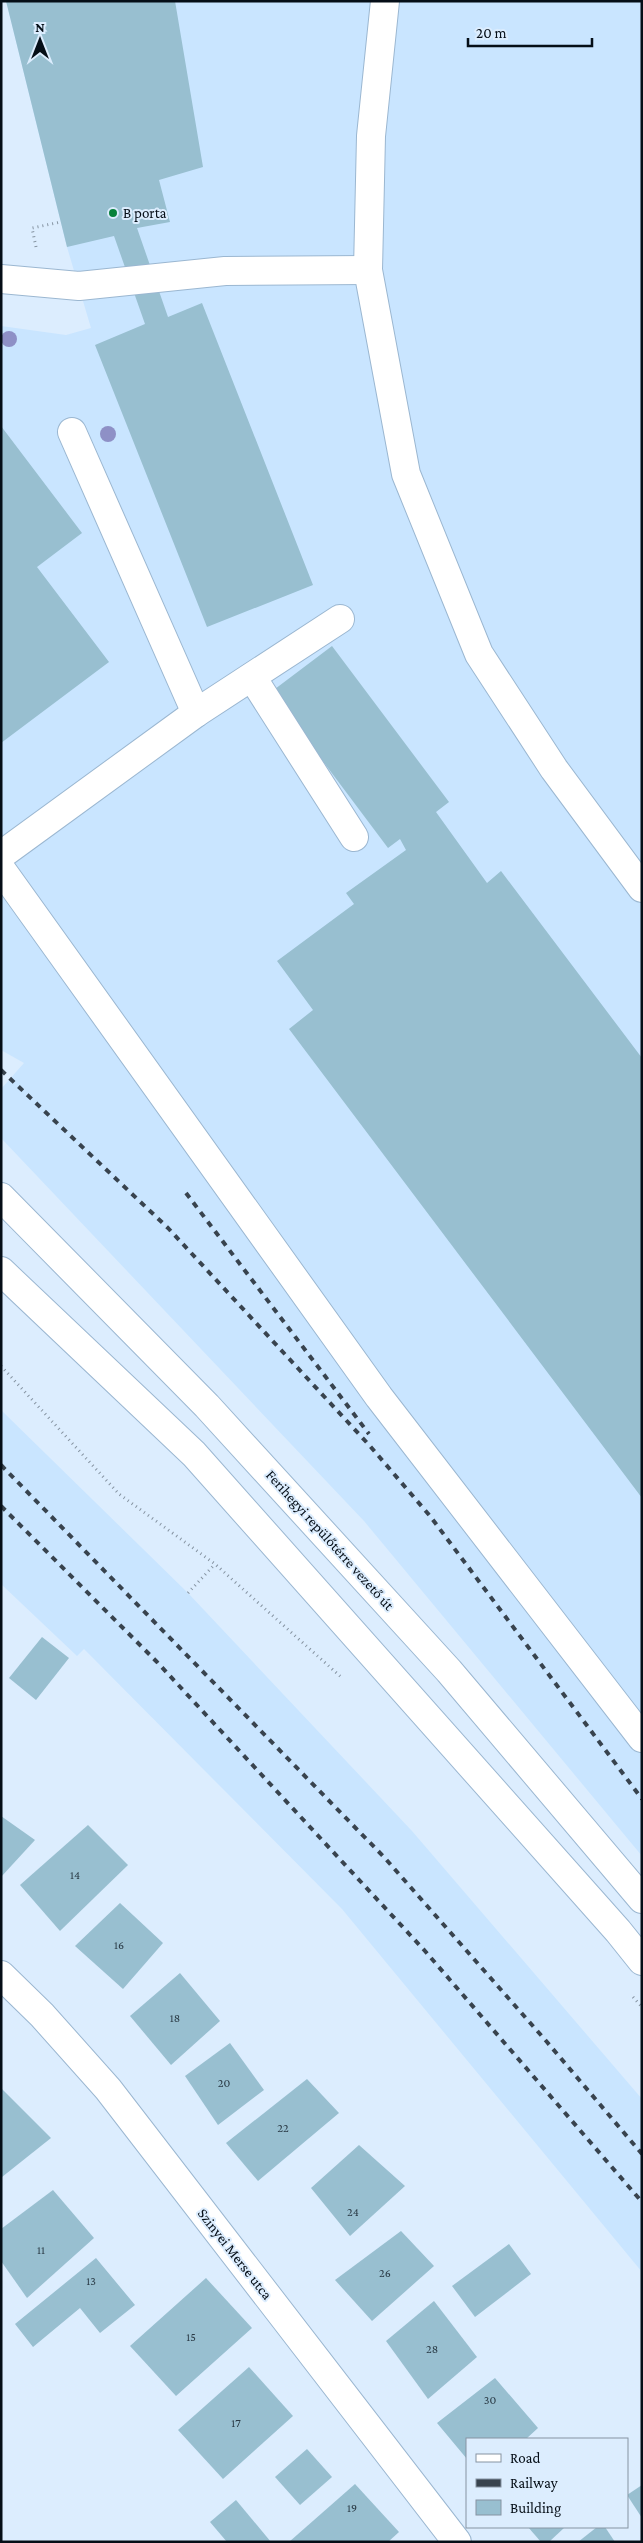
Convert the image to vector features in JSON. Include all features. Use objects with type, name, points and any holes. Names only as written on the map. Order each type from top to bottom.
[{"type":"main road","points":[[385,1],[371,136],[368,270],[406,474],[479,654],[554,769],[642,888]]},
{"type":"main road","points":[[1,279],[79,286],[225,271],[368,270]]},
{"type":"main road","points":[[72,432],[196,713]]},
{"type":"main road","points":[[1,855],[196,713],[340,619]]},
{"type":"main road","points":[[252,677],[354,837]]},
{"type":"main road","points":[[1,869],[379,1397],[642,1738]]},
{"type":"main road","name":"Ferihegyi repülőtérre vezető út","points":[[1,1196],[207,1406],[449,1671],[642,1899]]},
{"type":"main road","points":[[1,1271],[194,1454],[642,1961]]},
{"type":"main road","name":"Szinyei Merse utca","points":[[1,1975],[42,2015],[108,2090],[451,2540]]},
{"type":"path","points":[[1,1366],[119,1494],[215,1564],[349,1684]]},
{"type":"path","points":[[188,1593],[215,1564]]},
{"type":"path","points":[[629,1992],[642,2007]]},
{"type":"shaded area","points":[[6,1],[642,1],[642,1856],[364,1521],[1,1138],[1,1089],[24,1063],[1,1050],[1,326],[66,335],[91,328],[67,247]]},
{"type":"shaded area","points":[[1,1410],[188,1593],[412,1831],[642,2099],[642,2272],[342,1909],[84,1649],[77,1656],[1,1584]]},
{"type":"building","points":[[6,1],[175,1],[203,167],[159,180],[170,222],[137,228],[168,317],[202,303],[313,585],[207,627],[95,345],[145,324],[114,236],[67,247]]},
{"type":"building","points":[[1,426],[82,533],[37,567],[109,662],[1,743]]},
{"type":"building","points":[[332,646],[449,802],[436,812],[487,883],[501,871],[642,1058],[642,1498],[289,1029],[313,1010],[277,961],[354,904],[346,893],[406,850],[400,839],[388,848],[271,692]]},
{"type":"building","points":[[42,1637],[69,1658],[36,1700],[9,1678]]},
{"type":"building","points":[[1,1816],[35,1840],[1,1877]]},
{"type":"building","points":[[88,1825],[128,1865],[60,1931],[20,1885]]},
{"type":"building","points":[[120,1903],[163,1943],[123,1989],[75,1946]]},
{"type":"building","points":[[180,1973],[220,2021],[171,2065],[130,2016]]},
{"type":"building","points":[[230,2043],[264,2090],[218,2125],[185,2076]]},
{"type":"building","points":[[307,2079],[339,2113],[258,2181],[226,2143]]},
{"type":"building","points":[[1,2088],[51,2138],[2,2177],[1,2176]]},
{"type":"building","points":[[359,2145],[405,2186],[350,2236],[311,2188]]},
{"type":"building","points":[[53,2190],[94,2238],[27,2298],[1,2261],[1,2229]]},
{"type":"building","points":[[401,2231],[434,2266],[372,2321],[335,2280]]},
{"type":"building","points":[[509,2244],[531,2274],[475,2317],[452,2286]]},
{"type":"building","points":[[96,2258],[135,2305],[100,2333],[80,2308],[33,2347],[15,2324]]},
{"type":"building","points":[[206,2278],[252,2328],[176,2396],[130,2346]]},
{"type":"building","points":[[434,2301],[477,2357],[428,2399],[386,2341]]},
{"type":"building","points":[[249,2367],[293,2416],[223,2479],[178,2430]]},
{"type":"building","points":[[495,2378],[538,2428],[527,2438],[466,2438],[466,2458],[437,2423]]},
{"type":"building","points":[[307,2449],[332,2477],[300,2505],[275,2477]]},
{"type":"building","points":[[355,2484],[399,2532],[388,2542],[289,2542]]},
{"type":"building","points":[[642,2485],[642,2518],[628,2497],[628,2494]]},
{"type":"building","points":[[236,2500],[271,2542],[227,2542],[210,2522]]},
{"type":"building","points":[[529,2528],[564,2528],[549,2542],[541,2542]]},
{"type":"building","points":[[596,2528],[606,2528],[615,2542],[578,2542]]},
{"type":"railway","points":[[1,1070],[168,1228],[370,1446],[430,1516],[642,1799]]},
{"type":"railway","points":[[186,1193],[369,1434]]},
{"type":"railway","points":[[1,1465],[384,1857],[547,2042],[642,2154]]},
{"type":"railway","points":[[1,1506],[157,1662],[425,1951],[642,2202]]},
{"type":"place","name":"B porta","points":[[113,213]]}]
